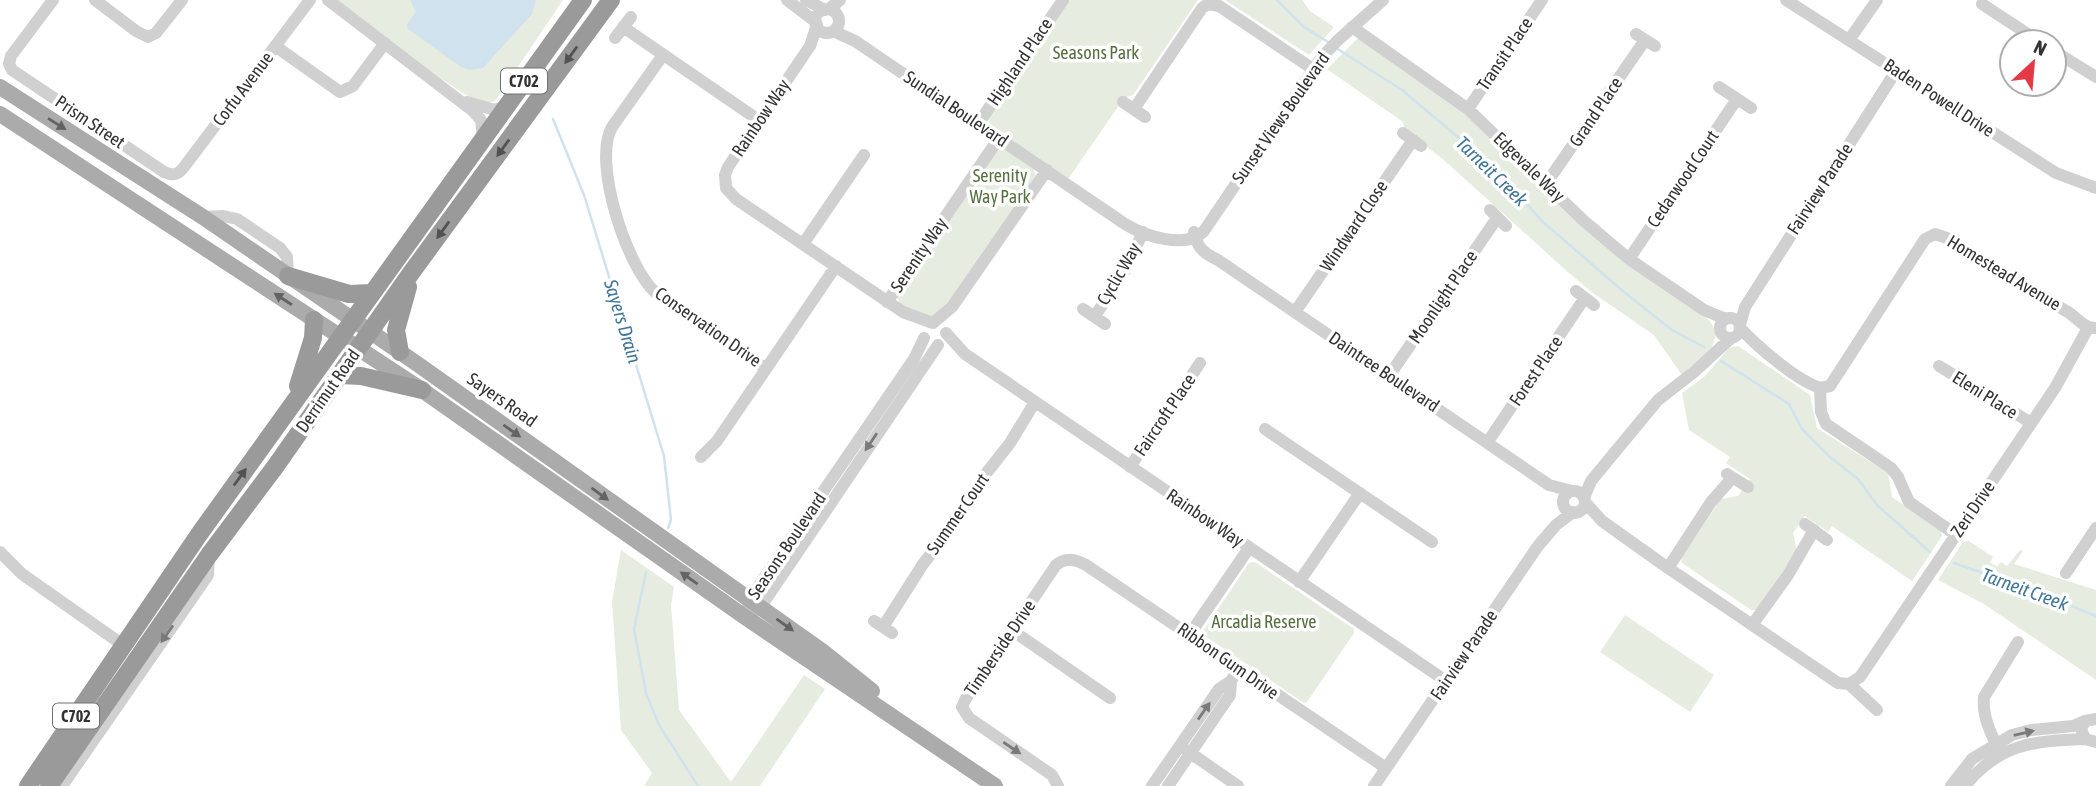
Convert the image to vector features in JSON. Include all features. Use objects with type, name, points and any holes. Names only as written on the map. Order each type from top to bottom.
[{"type":"highway","name":"Derrimut Road","points":[[50,786],[83,746],[131,650],[293,402],[583,0]]},
{"type":"highway","name":"Derrimut Road","points":[[28,786],[56,745],[209,555],[275,467],[411,273],[611,0]]},
{"type":"highway","points":[[400,352],[396,330],[411,273]]},
{"type":"highway","points":[[288,276],[349,294],[371,293]]},
{"type":"highway","points":[[293,402],[313,338],[314,320]]},
{"type":"highway","points":[[340,375],[361,376],[422,390]]},
{"type":"highway","points":[[56,745],[73,736],[83,746]]},
{"type":"main road","name":"Sayers Road","points":[[0,87],[203,217],[400,352],[822,651],[967,767]]},
{"type":"main road","name":"Sayers Road","points":[[0,114],[422,390],[745,617],[995,786]]},
{"type":"main road","points":[[535,470],[545,454]]},
{"type":"street","name":"Prism Street","points":[[53,0],[11,56],[10,66],[74,112],[164,172],[173,175]]},
{"type":"street","points":[[95,0],[148,37],[156,33],[182,0]]},
{"type":"street","name":"Corfu Avenue","points":[[173,175],[184,167],[310,0]]},
{"type":"street","points":[[328,0],[452,93],[481,120],[483,138]]},
{"type":"street","points":[[787,0],[816,23]]},
{"type":"street","name":"Sundial Boulevard","points":[[806,0],[855,41],[1125,224],[1165,237],[1196,236]]},
{"type":"street","name":"Rainbow Way","points":[[841,0],[832,20],[810,46],[726,171],[726,188],[736,199],[887,302],[903,312],[933,323]]},
{"type":"street","name":"Highland Place","points":[[978,124],[1063,0]]},
{"type":"street","name":"Sunset Views Boulevard","points":[[1196,236],[1332,45],[1383,0]]},
{"type":"street","name":"Transit Place","points":[[1468,109],[1542,0]]},
{"type":"street","name":"Baden Powell Drive","points":[[1786,0],[2056,173],[2096,188]]},
{"type":"street","points":[[1849,40],[1877,0]]},
{"type":"street","points":[[1134,109],[1202,8],[1208,4],[1223,8],[1313,69]]},
{"type":"street","points":[[1982,4],[2019,28]]},
{"type":"street","name":"Rainbow Way","points":[[810,46],[819,13],[832,20]]},
{"type":"street","points":[[623,27],[760,121]]},
{"type":"street","name":"Edgevale Way","points":[[1352,27],[1468,109],[1599,234],[1629,259],[1810,384],[1820,388]]},
{"type":"street","name":"Grand Place","points":[[1546,184],[1646,40]]},
{"type":"street","points":[[275,46],[340,92],[353,86],[385,43]]},
{"type":"street","name":"Conservation Drive","points":[[663,55],[608,135],[608,181],[623,234],[632,256],[655,292],[766,369],[836,266]]},
{"type":"street","points":[[2068,60],[2096,77]]},
{"type":"street","name":"Fairview Parade","points":[[1374,786],[1526,563],[1658,400],[1700,367],[1714,352],[1896,71]]},
{"type":"street","points":[[1719,87],[1751,108]]},
{"type":"street","points":[[452,93],[490,110],[499,110],[506,106]]},
{"type":"street","name":"Cedarwood Court","points":[[1629,259],[1737,99]]},
{"type":"street","name":"Serenity Way","points":[[887,302],[999,138]]},
{"type":"street","name":"Windward Close","points":[[1295,312],[1412,140]]},
{"type":"street","points":[[803,244],[864,155]]},
{"type":"street","points":[[952,307],[944,341],[939,345],[931,345],[924,336],[926,327],[952,307],[1047,170]]},
{"type":"street","name":"Moonlight Place","points":[[1389,376],[1498,218]]},
{"type":"street","name":"Cyclic Way","points":[[1094,316],[1125,270],[1143,232]]},
{"type":"street","name":"Homestead Avenue","points":[[1820,388],[1830,386],[1925,239],[1936,234],[1947,238],[2092,328]]},
{"type":"street","name":"Daintree Boulevard","points":[[1196,236],[1203,253],[1218,260],[1295,312],[1838,683],[1849,684],[1877,710]]},
{"type":"street","name":"Forest Place","points":[[1487,443],[1585,298]]},
{"type":"street","name":"Rainbow Way","points":[[903,312],[924,336]]},
{"type":"street","points":[[933,323],[940,324],[946,332]]},
{"type":"street","name":"Zeri Drive","points":[[1849,684],[1860,677],[2092,328]]},
{"type":"street","name":"Rainbow Way","points":[[946,332],[965,354],[1446,681]]},
{"type":"street","name":"Seasons Boulevard","points":[[755,604],[919,352],[924,336]]},
{"type":"street","name":"Rainbow Way","points":[[939,345],[965,354]]},
{"type":"street","name":"Seasons Boulevard","points":[[745,617],[939,345]]},
{"type":"street","name":"Faircroft Place","points":[[1129,467],[1200,363]]},
{"type":"street","name":"Eleni Place","points":[[1939,366],[2031,423]]},
{"type":"street","points":[[701,457],[717,441],[766,369]]},
{"type":"street","points":[[1820,388],[1821,412],[1826,424],[1891,468],[1909,502],[1955,534]]},
{"type":"street","name":"Summer Court","points":[[883,627],[923,564],[950,531],[981,480],[1010,443],[1035,402]]},
{"type":"street","points":[[1265,429],[1432,542]]},
{"type":"street","points":[[1668,568],[1729,476],[1748,486]]},
{"type":"street","points":[[1299,582],[1360,493]]},
{"type":"street","points":[[1752,625],[1788,575],[1809,527],[1827,540]]},
{"type":"street","points":[[2066,573],[2096,528]]},
{"type":"street","points":[[1190,634],[1249,548]]},
{"type":"street","points":[[0,552],[22,574],[131,650]]},
{"type":"street","points":[[62,786],[83,746],[208,575],[209,555]]},
{"type":"street","name":"Ribbon Gum Drive","points":[[1068,559],[1076,559],[1086,565],[1386,768]]},
{"type":"street","name":"Timberside Drive","points":[[1058,786],[1052,775],[969,719],[963,711],[965,700],[1056,565],[1068,559]]},
{"type":"street","points":[[1013,631],[1110,698]]},
{"type":"street","points":[[1998,749],[1983,706],[1984,697],[2018,643]]},
{"type":"street","points":[[1168,786],[1219,689],[1231,681],[1239,668]]},
{"type":"street","points":[[1965,786],[2012,735],[2031,730],[2073,726],[2091,717]]},
{"type":"street","points":[[2091,717],[2081,729],[2091,740]]},
{"type":"street","points":[[1951,786],[1972,758],[1998,749],[2056,739],[2091,740]]},
{"type":"street","points":[[1152,786],[1185,750]]},
{"type":"street","points":[[1185,750],[1238,786]]},
{"type":"green space","points":[[335,0],[563,0],[495,101],[484,104],[440,78]]},
{"type":"green space","name":"Seasons Park","points":[[1067,0],[1198,0],[1133,95],[1124,98],[1068,179],[991,126],[988,119]]},
{"type":"green space","points":[[1225,0],[1302,0],[1310,11],[1334,27],[1309,55]]},
{"type":"green space","points":[[1358,38],[1441,94],[1709,320],[1717,332],[1712,347],[1682,375],[1654,335],[1569,273],[1444,160],[1405,130],[1403,122],[1327,69]]},
{"type":"green space","name":"Serenity Way Park","points":[[1000,148],[1033,168],[1036,176],[947,307],[934,318],[901,305],[897,297],[995,151]]},
{"type":"green space","points":[[1738,346],[1810,395],[1817,428],[1888,473],[1892,497],[1941,531],[1942,536],[1912,581],[1832,526],[1828,532],[1805,516],[1793,533],[1797,551],[1757,610],[1751,610],[1682,563],[1681,558],[1721,499],[1738,496],[1750,479],[1726,463],[1730,457],[1689,430],[1682,393],[1704,377],[1729,348]]},
{"type":"green space","points":[[1969,541],[1993,557],[1990,562],[1997,567],[2001,562],[2007,566],[2020,550],[2023,551],[2014,564],[2096,590],[2096,680],[1984,604],[1938,580],[1963,542]]},
{"type":"green space","points":[[621,550],[674,587],[671,605],[679,710],[731,782],[804,675],[825,689],[760,786],[644,786],[652,773],[621,730],[612,602]]},
{"type":"green space","name":"Arcadia Reserve","points":[[1255,562],[1354,629],[1354,633],[1307,702],[1304,703],[1205,636],[1204,630],[1249,563]]},
{"type":"green space","points":[[1625,615],[1714,675],[1690,712],[1600,652]]},
{"type":"water","points":[[410,0],[536,0],[532,14],[483,68],[470,70],[461,67],[408,29],[407,24],[416,12]]},
{"type":"waterway","name":"Tarneit Creek","points":[[1277,0],[1304,27],[1328,42]]},
{"type":"waterway","name":"Tarneit Creek","points":[[1336,48],[1402,90],[1491,165],[1543,222],[1624,292],[1672,330],[1704,347]]},
{"type":"waterway","name":"Sayers Drain","points":[[553,119],[584,195],[664,456],[671,520],[668,528]]},
{"type":"waterway","name":"Tarneit Creek","points":[[1721,361],[1789,404],[1802,429],[1830,457],[1858,479],[1877,505],[1930,552]]},
{"type":"waterway","name":"Tarneit Creek","points":[[1954,563],[2033,590],[2096,616]]},
{"type":"waterway","name":"Sayers Drain","points":[[646,572],[634,629],[646,693],[659,725],[698,786]]}]
